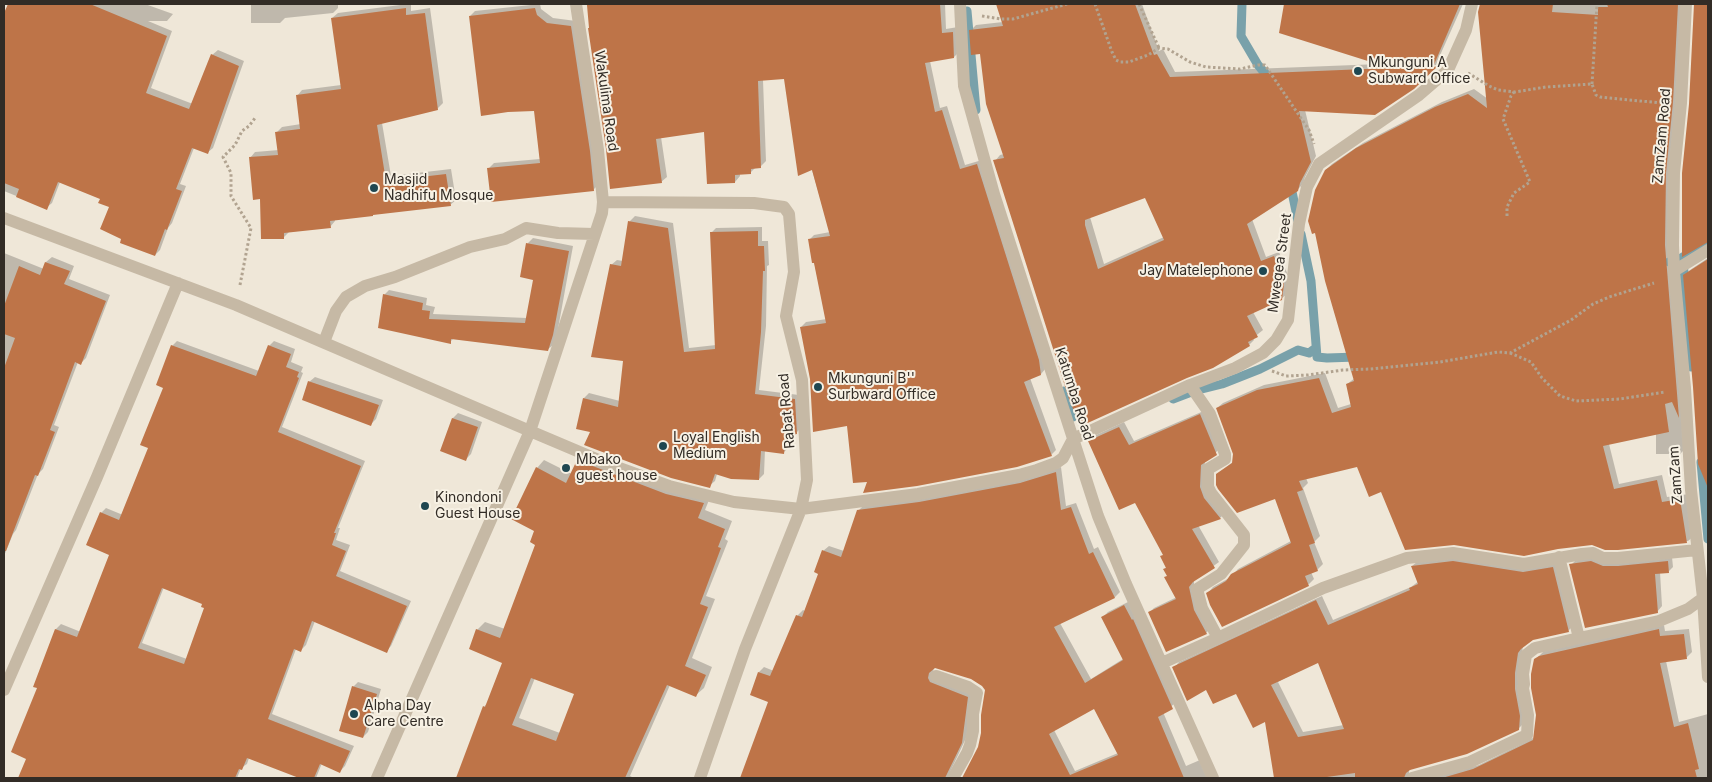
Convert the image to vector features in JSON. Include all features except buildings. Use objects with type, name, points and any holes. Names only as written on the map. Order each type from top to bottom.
[{"type":"street","name":"Wakulima Road","points":[[378,778],[530,431],[602,213],[603,202],[598,150],[576,4]]},
{"type":"street","name":"Mwegea Street","points":[[1073,438],[1190,385],[1235,368],[1263,354],[1276,340],[1288,320],[1299,224],[1307,187],[1319,164],[1419,95],[1448,70],[1466,30],[1472,4]]},
{"type":"street","name":"ZamZam Road","points":[[1674,271],[1672,196],[1681,104],[1686,4]]},
{"type":"street","name":"Katumba Road","points":[[960,7],[964,86],[994,194],[1098,516],[1126,584],[1214,778]]},
{"type":"street","name":"Rabat Road","points":[[603,202],[754,203],[784,207],[788,214],[794,272],[786,316],[802,380],[807,480],[801,509],[745,649],[700,778]]},
{"type":"street","points":[[4,218],[236,305],[608,464],[669,486],[734,502],[801,509],[952,488],[1019,475],[1056,463],[1063,458],[1073,438]]},
{"type":"street","points":[[324,342],[336,312],[346,297],[366,286],[470,246],[505,239],[526,228],[558,233],[594,234]]},
{"type":"street","points":[[1674,271],[1708,250]]},
{"type":"street","name":"ZamZam","points":[[1674,271],[1708,677]]},
{"type":"street","points":[[4,690],[97,477],[178,283]]},
{"type":"street","points":[[1190,385],[1210,414],[1225,454],[1225,459],[1208,469],[1211,493],[1244,535],[1244,545],[1221,574],[1197,589],[1202,608],[1218,638]]},
{"type":"street","points":[[1162,663],[1323,588],[1407,558],[1453,553],[1524,564],[1592,553],[1603,558],[1618,558],[1697,550]]},
{"type":"street","points":[[1559,557],[1579,638]]},
{"type":"street","points":[[1412,778],[1450,773],[1527,735],[1528,715],[1522,688],[1524,684],[1523,674],[1526,655],[1535,648],[1659,621],[1688,610],[1702,598]]},
{"type":"street","points":[[936,676],[968,687],[977,693],[973,714],[973,731],[967,753],[953,778]]},
{"type":"path","points":[[960,7],[1001,20],[1025,16],[1067,4]]},
{"type":"path","points":[[1095,4],[1116,60],[1120,62],[1129,62],[1148,55],[1159,48],[1168,49],[1190,62],[1206,67],[1240,69],[1266,65],[1309,130],[1319,164]]},
{"type":"path","points":[[1140,4],[1159,48]]},
{"type":"path","points":[[1597,4],[1592,84],[1596,95],[1600,97],[1681,104]]},
{"type":"path","points":[[1448,70],[1466,72],[1498,90],[1515,92],[1546,87],[1592,84]]},
{"type":"path","points":[[1507,216],[1507,207],[1514,193],[1530,182],[1503,119],[1511,96],[1515,92]]},
{"type":"path","points":[[236,305],[251,228],[231,196],[231,173],[223,157],[255,118]]},
{"type":"path","points":[[1510,353],[1571,320],[1593,304],[1654,283],[1674,271]]},
{"type":"path","points":[[1263,354],[1273,372],[1286,376],[1430,363],[1498,352],[1510,353],[1531,362],[1542,378],[1560,396],[1576,401],[1620,399],[1685,388]]},
{"type":"waterway","points":[[1242,4],[1241,36],[1270,82]]},
{"type":"waterway","points":[[967,11],[976,110]]},
{"type":"waterway","points":[[1290,182],[1298,221]]},
{"type":"waterway","points":[[1301,234],[1311,281],[1317,357],[1357,357]]},
{"type":"waterway","points":[[1669,262],[1681,258],[1708,242]]},
{"type":"waterway","points":[[1683,261],[1686,296],[1683,312],[1689,340],[1691,367]]},
{"type":"waterway","points":[[1173,399],[1194,391],[1222,384],[1260,369],[1298,350],[1309,353],[1316,348]]},
{"type":"waterway","points":[[1064,391],[1073,417]]},
{"type":"waterway","points":[[1701,462],[1708,539]]},
{"type":"place","name":"Mkunguni A Subward Office","points":[[1358,71]]},
{"type":"place","name":"Masjid Nadhifu Mosque","points":[[374,188]]},
{"type":"place","name":"Jay Matelephone","points":[[1263,271]]},
{"type":"place","name":"Mkunguni B'' Surbward Office","points":[[818,387]]},
{"type":"place","name":"Loyal English Medium","points":[[663,446]]},
{"type":"place","name":"Mbako guest house","points":[[566,468]]},
{"type":"place","name":"Kinondoni Guest House","points":[[425,506]]},
{"type":"place","name":"Alpha Day Care Centre","points":[[354,714]]}]
